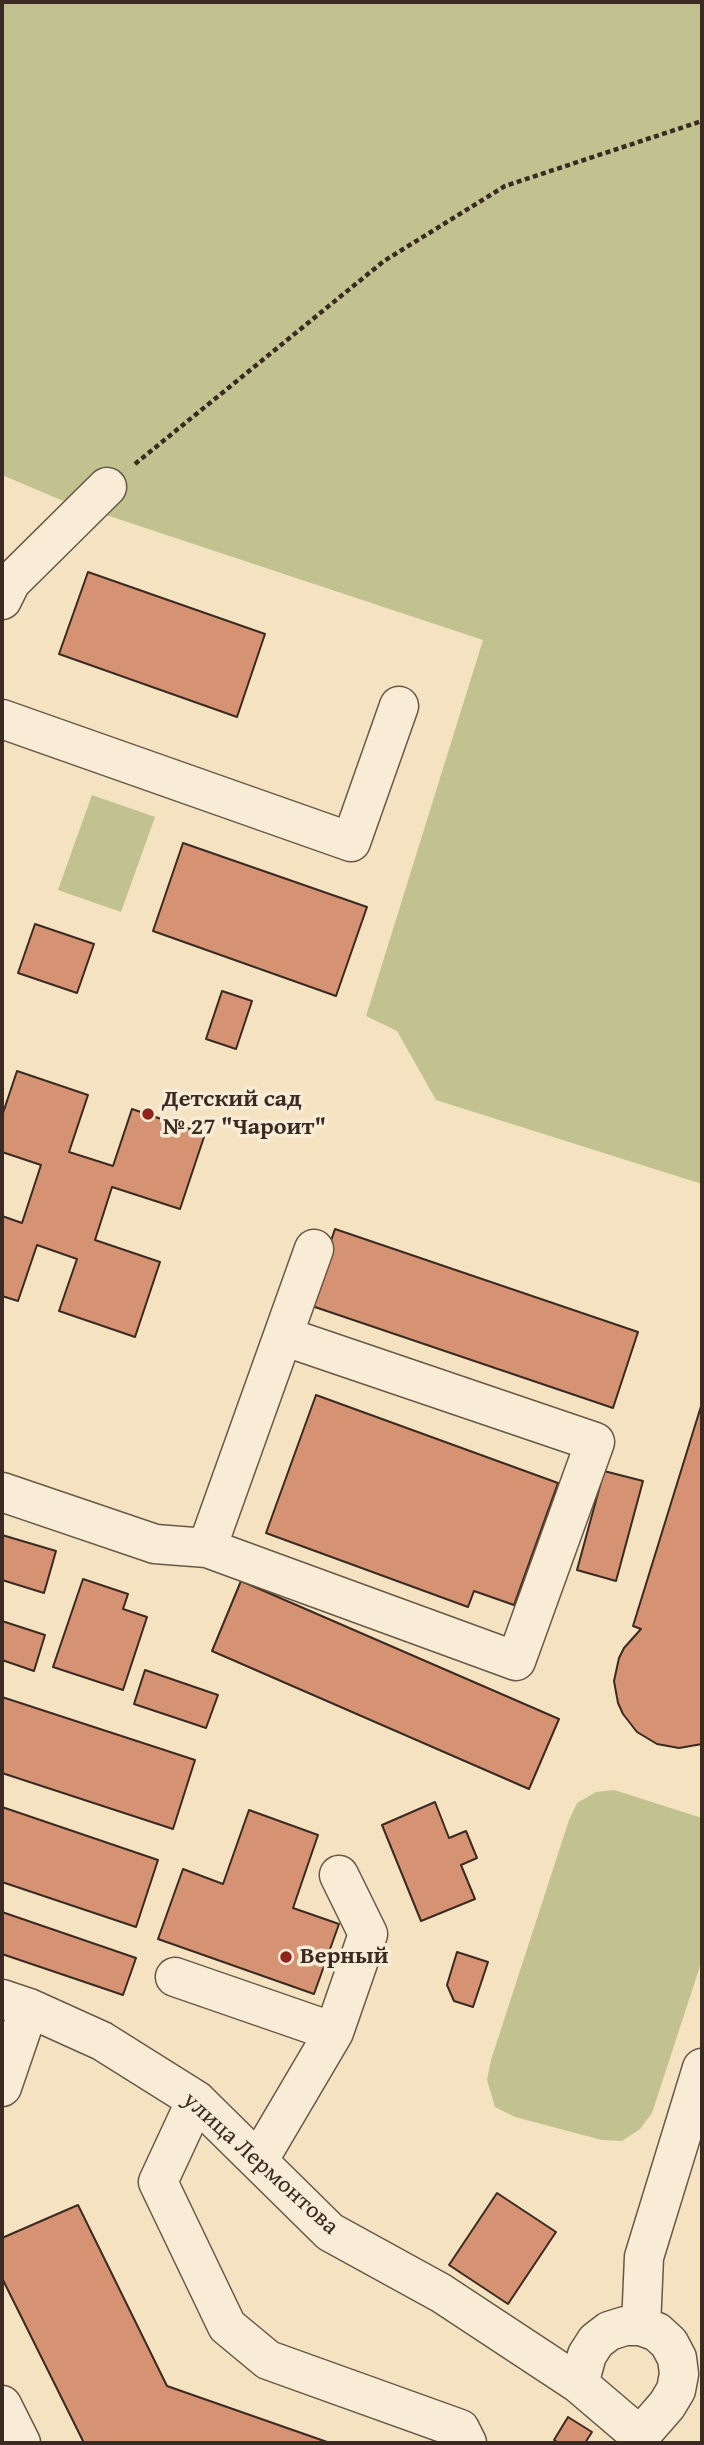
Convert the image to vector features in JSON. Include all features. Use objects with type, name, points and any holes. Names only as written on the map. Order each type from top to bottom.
[{"type":"street","points":[[2,600],[11,582],[107,487]]},
{"type":"street","points":[[2,719],[351,842],[399,706]]},
{"type":"street","points":[[207,1548],[314,1249]]},
{"type":"street","points":[[2,1492],[155,1544],[207,1548],[516,1661],[595,1442],[283,1336]]},
{"type":"street","points":[[258,2161],[334,2032],[368,1934],[339,1875]]},
{"type":"street","points":[[175,1977],[334,2032]]},
{"type":"street","points":[[2,2087],[15,2004]]},
{"type":"street","name":"улица Лермонтова","points":[[15,2004],[102,2041],[196,2100],[330,2232],[441,2293],[579,2384],[641,2440]]},
{"type":"street","points":[[641,2326],[644,2258],[702,2068]]},
{"type":"street","points":[[196,2100],[158,2182],[227,2326],[268,2360],[460,2429],[467,2443]]},
{"type":"street","points":[[579,2384],[587,2355],[596,2341],[609,2330],[641,2326],[657,2332],[669,2343],[690,2349],[679,2374],[676,2390],[641,2440]]},
{"type":"street","points":[[2,2405],[21,2443]]},
{"type":"path","points":[[107,487],[383,261],[505,186],[702,121]]},
{"type":"green space","points":[[2,2],[702,2],[702,1184],[436,1100],[397,1031],[366,1016],[483,640],[61,500],[2,475]]},
{"type":"green space","points":[[92,795],[155,817],[121,912],[58,890]]},
{"type":"green space","points":[[614,1790],[702,1818],[702,1960],[652,2113],[640,2129],[622,2141],[602,2140],[515,2117],[495,2107],[487,2080],[491,2060],[569,1820],[577,1803],[596,1792]]},
{"type":"building","points":[[88,572],[265,634],[237,717],[59,654]]},
{"type":"building","points":[[183,843],[367,907],[336,996],[153,931]]},
{"type":"building","points":[[35,924],[94,944],[77,993],[18,973]]},
{"type":"building","points":[[222,991],[252,1001],[236,1049],[206,1039]]},
{"type":"building","points":[[17,1071],[88,1095],[69,1152],[113,1166],[132,1109],[205,1134],[180,1209],[112,1187],[95,1240],[160,1262],[135,1337],[59,1311],[77,1259],[37,1245],[18,1301],[2,1296],[2,1216],[22,1223],[41,1165],[2,1152],[2,1116]]},
{"type":"building","points":[[335,1229],[638,1332],[613,1408],[309,1305]]},
{"type":"building","points":[[316,1395],[558,1483],[514,1605],[474,1591],[468,1607],[266,1533]]},
{"type":"building","points":[[702,1403],[702,1744],[679,1748],[657,1744],[637,1732],[618,1703],[614,1681],[624,1648],[641,1629],[633,1626]]},
{"type":"building","points":[[604,1471],[643,1481],[616,1581],[577,1570]]},
{"type":"building","points":[[2,1535],[56,1551],[44,1593],[2,1580]]},
{"type":"building","points":[[83,1579],[128,1594],[123,1609],[147,1617],[123,1690],[53,1667]]},
{"type":"building","points":[[241,1581],[559,1719],[529,1789],[212,1651]]},
{"type":"building","points":[[2,1621],[45,1635],[34,1671],[2,1660]]},
{"type":"building","points":[[145,1670],[218,1695],[206,1728],[134,1704]]},
{"type":"building","points":[[2,1697],[195,1760],[173,1829],[2,1773]]},
{"type":"building","points":[[435,1802],[449,1838],[466,1831],[477,1858],[461,1865],[475,1899],[421,1921],[382,1825]]},
{"type":"building","points":[[2,1807],[158,1860],[136,1927],[2,1882]]},
{"type":"building","points":[[249,1810],[318,1835],[293,1908],[339,1924],[314,1994],[158,1939],[183,1869],[223,1884]]},
{"type":"building","points":[[2,1912],[136,1958],[123,1995],[2,1954]]},
{"type":"building","points":[[457,1952],[488,1962],[473,2007],[454,2001],[447,1985]]},
{"type":"building","points":[[497,2193],[556,2232],[508,2304],[449,2265]]},
{"type":"building","points":[[78,2205],[167,2386],[330,2443],[84,2443],[2,2278],[2,2238]]},
{"type":"building","points":[[568,2417],[592,2432],[585,2443],[559,2443],[554,2440]]},
{"type":"place","name":"Детский сад № 27 \"Чароит\"","points":[[148,1114]]},
{"type":"place","name":"Верный","points":[[286,1957]]}]
